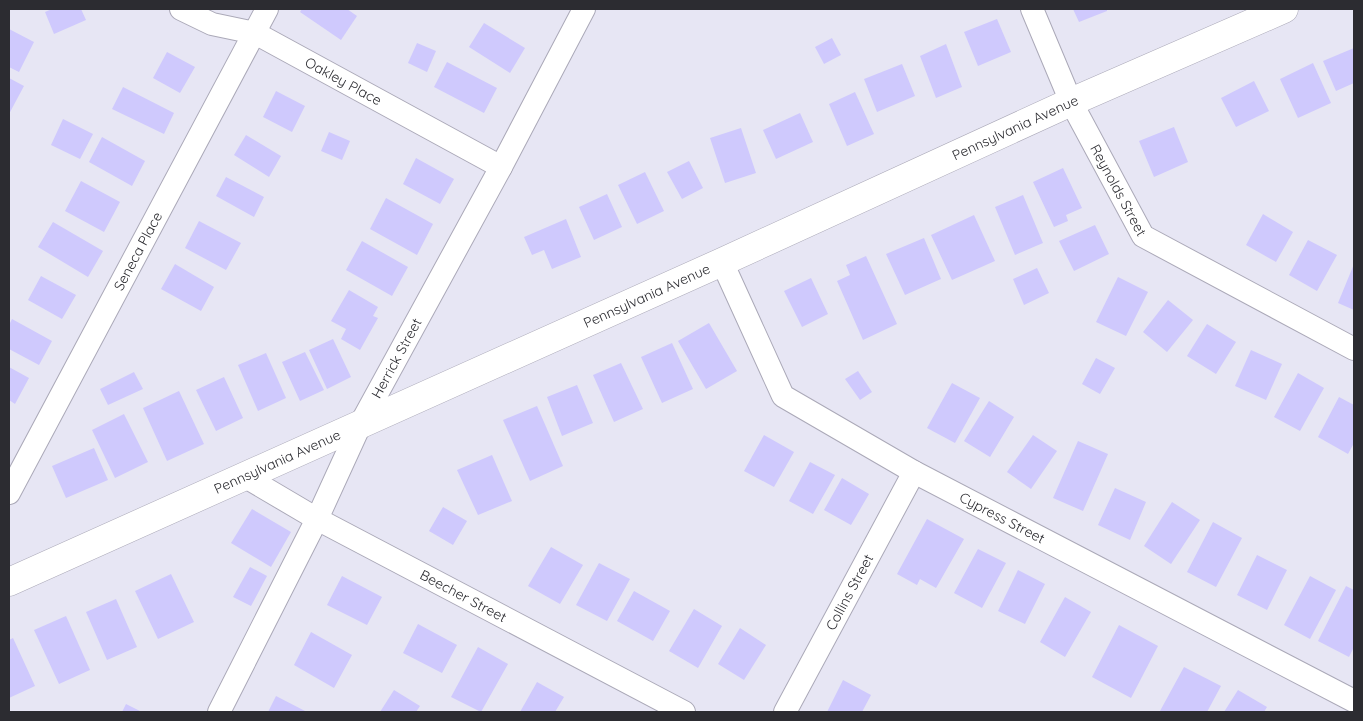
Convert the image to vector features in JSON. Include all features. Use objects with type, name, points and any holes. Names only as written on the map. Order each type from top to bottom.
[{"type":"main road","name":"Pennsylvania Avenue","points":[[9,582],[722,262],[1071,102],[1284,9]]},
{"type":"street","name":"Oakley Place","points":[[181,9],[212,24],[255,33],[501,167]]},
{"type":"street","name":"Seneca Place","points":[[9,493],[267,9]]},
{"type":"street","name":"Herrick Street","points":[[219,712],[317,520],[361,423],[501,167],[584,9]]},
{"type":"street","name":"Reynolds Street","points":[[1032,9],[1071,102],[1143,236],[1354,349]]},
{"type":"street","name":"Cypress Street","points":[[722,262],[783,396],[914,472],[1354,701]]},
{"type":"street","name":"Collins Street","points":[[785,712],[914,472]]},
{"type":"street","name":"Beecher Street","points":[[244,476],[317,520],[684,712]]},
{"type":"building","points":[[52,9],[81,9],[86,20],[54,34],[45,12]]},
{"type":"building","points":[[302,9],[347,9],[357,16],[341,40],[300,12]]},
{"type":"building","points":[[1073,9],[1107,9],[1107,11],[1079,22]]},
{"type":"building","points":[[997,19],[1011,52],[978,66],[964,32]]},
{"type":"building","points":[[484,23],[525,48],[510,73],[469,47]]},
{"type":"building","points":[[9,29],[34,42],[19,72],[9,67]]},
{"type":"building","points":[[832,38],[841,55],[824,64],[815,47]]},
{"type":"building","points":[[417,43],[436,51],[427,72],[408,63]]},
{"type":"building","points":[[946,44],[962,87],[936,98],[920,56]]},
{"type":"building","points":[[1354,48],[1354,83],[1336,91],[1323,61]]},
{"type":"building","points":[[167,52],[195,67],[180,93],[153,78]]},
{"type":"building","points":[[447,62],[497,88],[484,113],[434,87]]},
{"type":"building","points":[[1313,63],[1331,103],[1298,118],[1280,79]]},
{"type":"building","points":[[902,64],[915,96],[877,112],[864,79]]},
{"type":"building","points":[[9,78],[24,86],[9,114]]},
{"type":"building","points":[[1254,81],[1269,111],[1236,127],[1221,98]]},
{"type":"building","points":[[123,87],[174,113],[164,134],[112,109]]},
{"type":"building","points":[[276,91],[305,106],[292,132],[263,117]]},
{"type":"building","points":[[855,92],[874,134],[847,146],[829,104]]},
{"type":"building","points":[[800,113],[813,142],[776,159],[763,130]]},
{"type":"building","points":[[63,119],[93,134],[80,159],[51,145]]},
{"type":"building","points":[[1174,127],[1188,162],[1154,177],[1139,141]]},
{"type":"building","points":[[741,128],[756,173],[725,183],[710,138]]},
{"type":"building","points":[[329,132],[350,141],[342,160],[321,151]]},
{"type":"building","points":[[246,135],[281,156],[269,177],[234,155]]},
{"type":"building","points":[[102,137],[145,161],[132,186],[89,162]]},
{"type":"building","points":[[416,158],[454,179],[440,204],[403,184]]},
{"type":"building","points":[[689,161],[703,188],[682,199],[667,172]]},
{"type":"building","points":[[1063,168],[1082,208],[1066,215],[1068,221],[1054,227],[1033,182]]},
{"type":"building","points":[[645,172],[664,211],[637,224],[618,185]]},
{"type":"building","points":[[226,177],[264,197],[254,217],[216,196]]},
{"type":"building","points":[[81,181],[120,202],[104,232],[65,211]]},
{"type":"building","points":[[607,194],[622,227],[594,240],[579,207]]},
{"type":"building","points":[[1023,195],[1043,243],[1015,255],[995,207]]},
{"type":"building","points":[[386,198],[433,224],[417,255],[370,229]]},
{"type":"building","points":[[1263,214],[1293,232],[1276,262],[1246,245]]},
{"type":"building","points":[[974,215],[995,261],[952,280],[931,235]]},
{"type":"building","points":[[566,219],[581,257],[552,269],[544,250],[532,255],[524,237]]},
{"type":"building","points":[[199,221],[241,243],[226,270],[185,248]]},
{"type":"building","points":[[53,222],[103,251],[88,277],[38,247]]},
{"type":"building","points":[[1095,225],[1109,254],[1074,271],[1059,241]]},
{"type":"building","points":[[924,238],[941,279],[905,295],[886,254]]},
{"type":"building","points":[[1308,240],[1337,255],[1317,291],[1289,275]]},
{"type":"building","points":[[362,241],[408,267],[392,296],[346,270]]},
{"type":"building","points":[[866,256],[897,324],[863,340],[837,281],[850,275],[846,265]]},
{"type":"building","points":[[175,264],[214,287],[201,311],[161,289]]},
{"type":"building","points":[[1354,264],[1354,310],[1338,303]]},
{"type":"building","points":[[1037,268],[1049,293],[1024,305],[1013,279]]},
{"type":"building","points":[[41,276],[76,295],[62,319],[28,300]]},
{"type":"building","points":[[1118,277],[1148,292],[1126,336],[1096,322]]},
{"type":"building","points":[[811,278],[828,314],[802,327],[784,291]]},
{"type":"building","points":[[349,290],[378,307],[373,316],[378,318],[360,350],[341,339],[346,329],[331,321]]},
{"type":"building","points":[[1168,300],[1193,320],[1167,352],[1143,332]]},
{"type":"building","points":[[12,319],[52,341],[39,365],[9,349],[9,325]]},
{"type":"building","points":[[709,323],[737,371],[706,389],[678,341]]},
{"type":"building","points":[[1207,324],[1236,342],[1216,374],[1187,356]]},
{"type":"building","points":[[333,339],[351,377],[327,389],[309,350]]},
{"type":"building","points":[[672,343],[693,389],[662,403],[641,357]]},
{"type":"building","points":[[1251,350],[1282,364],[1266,400],[1235,386]]},
{"type":"building","points":[[305,352],[324,390],[300,401],[282,362]]},
{"type":"building","points":[[266,353],[286,398],[258,411],[238,365]]},
{"type":"building","points":[[1096,358],[1115,368],[1100,394],[1082,384]]},
{"type":"building","points":[[621,363],[643,409],[614,422],[593,375]]},
{"type":"building","points":[[9,367],[29,378],[15,404],[9,400]]},
{"type":"building","points":[[858,371],[872,392],[860,400],[845,379]]},
{"type":"building","points":[[134,372],[143,389],[108,405],[100,389]]},
{"type":"building","points":[[1298,373],[1324,388],[1300,431],[1274,417]]},
{"type":"building","points":[[224,377],[243,418],[216,431],[196,390]]},
{"type":"building","points":[[952,383],[980,398],[955,443],[927,428]]},
{"type":"building","points":[[577,385],[593,423],[562,436],[547,397]]},
{"type":"building","points":[[179,391],[204,444],[167,461],[143,408]]},
{"type":"building","points":[[1339,397],[1354,405],[1354,443],[1348,454],[1318,437]]},
{"type":"building","points":[[989,401],[1014,417],[990,457],[964,441]]},
{"type":"building","points":[[537,406],[563,466],[530,481],[503,420]]},
{"type":"building","points":[[124,414],[148,462],[115,478],[92,430]]},
{"type":"building","points":[[764,435],[794,452],[774,487],[744,471]]},
{"type":"building","points":[[1033,435],[1057,451],[1031,489],[1007,472]]},
{"type":"building","points":[[1078,441],[1108,454],[1083,511],[1053,498]]},
{"type":"building","points":[[94,448],[108,480],[66,498],[52,466]]},
{"type":"building","points":[[492,455],[512,501],[478,515],[457,470]]},
{"type":"building","points":[[810,462],[835,475],[813,514],[789,501]]},
{"type":"building","points":[[842,478],[869,494],[851,525],[824,510]]},
{"type":"building","points":[[1115,488],[1146,502],[1130,540],[1098,525]]},
{"type":"building","points":[[1172,502],[1200,520],[1171,564],[1144,546]]},
{"type":"building","points":[[443,507],[467,521],[453,545],[429,531]]},
{"type":"building","points":[[252,509],[291,532],[271,567],[231,543]]},
{"type":"building","points":[[927,519],[964,539],[936,588],[920,579],[917,585],[897,574]]},
{"type":"building","points":[[1213,522],[1242,538],[1216,587],[1187,572]]},
{"type":"building","points":[[551,547],[583,565],[560,604],[528,586]]},
{"type":"building","points":[[978,549],[1006,563],[982,608],[954,593]]},
{"type":"building","points":[[1257,555],[1287,570],[1267,610],[1237,595]]},
{"type":"building","points":[[599,563],[630,579],[607,621],[576,605]]},
{"type":"building","points":[[250,567],[267,576],[251,606],[233,597]]},
{"type":"building","points":[[1018,570],[1045,584],[1025,624],[998,611]]},
{"type":"building","points":[[171,574],[194,622],[158,639],[135,591]]},
{"type":"building","points":[[342,576],[382,597],[367,625],[327,605]]},
{"type":"building","points":[[1310,576],[1336,590],[1310,639],[1284,625]]},
{"type":"building","points":[[1346,586],[1354,590],[1354,647],[1349,657],[1318,641]]},
{"type":"building","points":[[634,591],[670,611],[653,641],[617,621]]},
{"type":"building","points":[[1065,597],[1091,612],[1065,657],[1040,642]]},
{"type":"building","points":[[116,599],[137,647],[107,660],[86,612]]},
{"type":"building","points":[[694,609],[722,626],[698,668],[669,651]]},
{"type":"building","points":[[66,616],[90,670],[59,684],[34,630]]},
{"type":"building","points":[[418,624],[457,645],[442,673],[403,653]]},
{"type":"building","points":[[1119,625],[1158,646],[1131,698],[1092,677]]},
{"type":"building","points":[[740,628],[766,645],[744,680],[718,664]]},
{"type":"building","points":[[311,632],[352,655],[334,688],[294,665]]},
{"type":"building","points":[[13,638],[35,686],[9,698],[9,640]]},
{"type":"building","points":[[478,647],[508,664],[481,712],[451,697]]},
{"type":"building","points":[[1184,667],[1221,686],[1207,712],[1160,711]]},
{"type":"building","points":[[843,680],[871,695],[862,712],[827,712]]},
{"type":"building","points":[[537,682],[564,697],[555,712],[520,712]]},
{"type":"building","points":[[394,690],[420,706],[416,712],[380,712]]},
{"type":"building","points":[[1238,690],[1267,707],[1264,712],[1224,712]]},
{"type":"building","points":[[276,696],[307,712],[268,712]]},
{"type":"building","points":[[126,704],[142,712],[122,712]]}]
